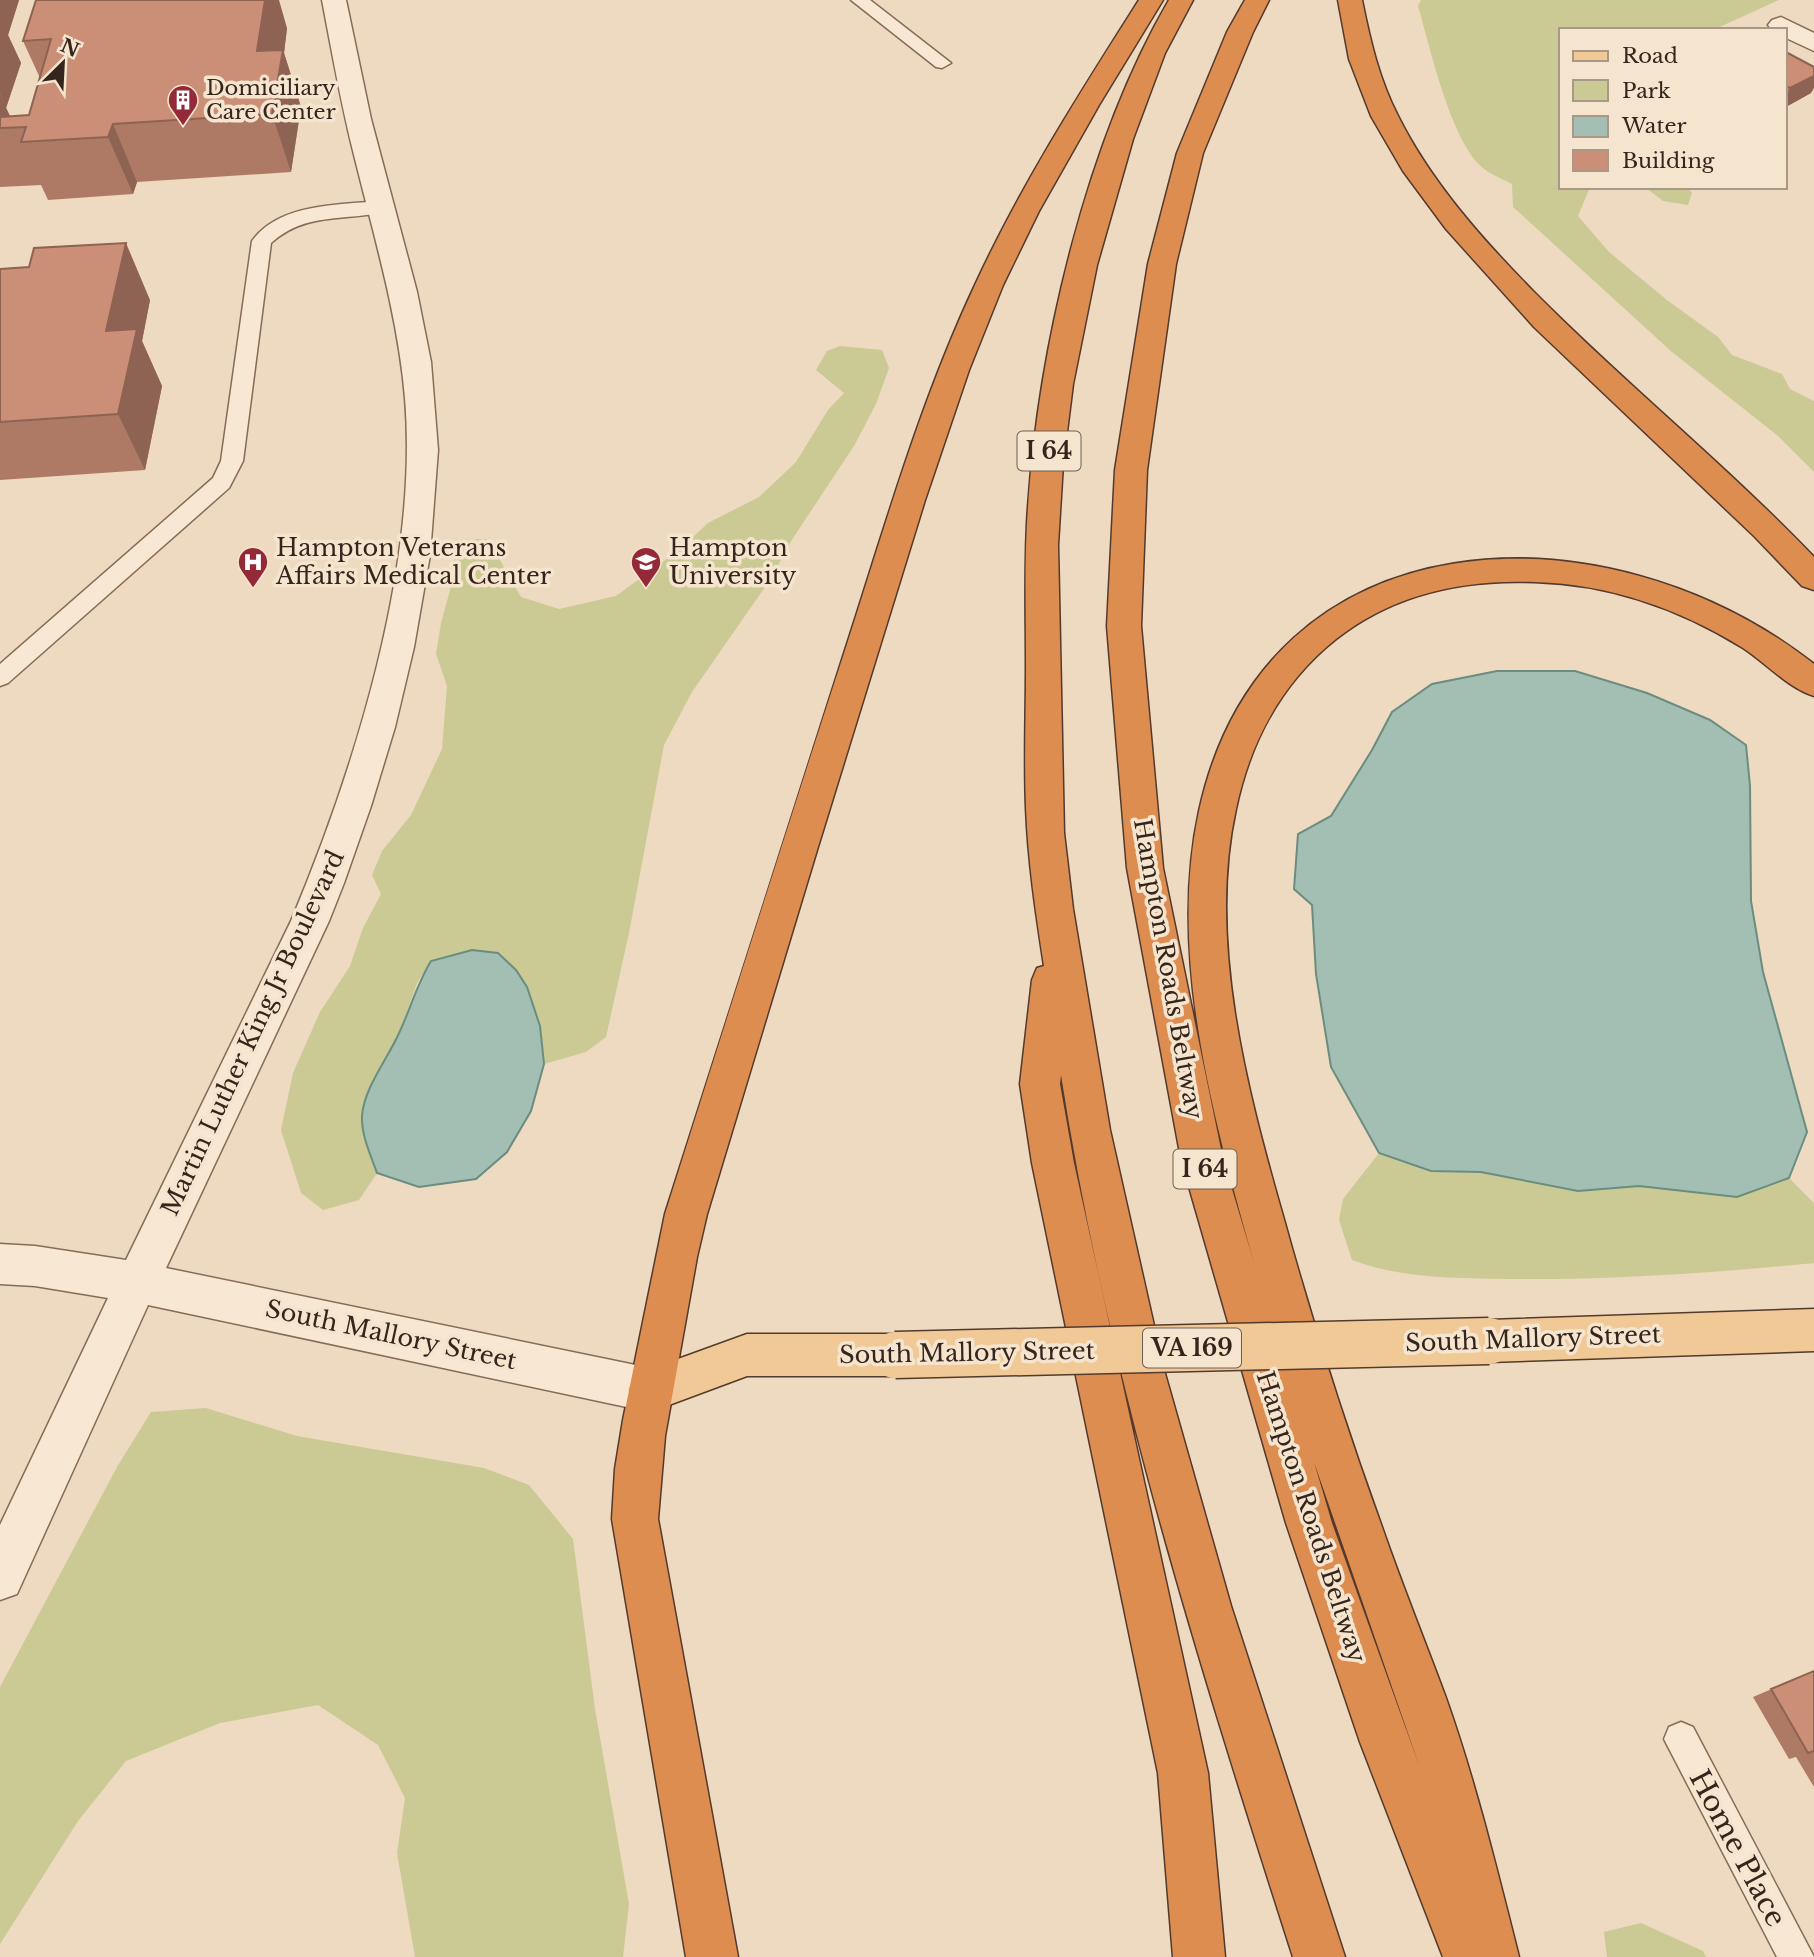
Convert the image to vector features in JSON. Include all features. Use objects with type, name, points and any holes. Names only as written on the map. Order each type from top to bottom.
[{"type":"highway","points":[[712,1957],[635,1519],[635,1482],[663,1312],[685,1214],[866,635],[953,372],[987,288],[1027,205],[1068,132],[1151,0]]},
{"type":"highway","name":"I 64","points":[[1181,0],[1143,78],[1106,181],[1080,273],[1059,366],[1048,458],[1042,547],[1044,811],[1079,1073],[1110,1238],[1174,1492],[1243,1727],[1319,1957]]},
{"type":"highway","name":"Hampton Roads Beltway","points":[[1257,0],[1240,32],[1190,153],[1162,264],[1131,470],[1124,626],[1145,868],[1202,1158],[1301,1497],[1385,1742],[1469,1957]]},
{"type":"highway","points":[[1350,0],[1360,48],[1388,119],[1433,193],[1466,235],[1543,319],[1784,546],[1814,578]]},
{"type":"highway","points":[[1493,1957],[1443,1761],[1351,1504],[1275,1267],[1240,1137],[1218,1029],[1210,944],[1210,860],[1216,815],[1228,772],[1245,731],[1265,692],[1288,661],[1317,632],[1355,607],[1390,590],[1428,579],[1504,568],[1549,570],[1593,576],[1647,590],[1700,609],[1742,631],[1783,657],[1814,683]]},
{"type":"highway","points":[[1057,922],[1040,1084],[1056,1176],[1183,1773],[1199,1957]]},
{"type":"main road","name":"South Mallory Street","points":[[650,1390],[747,1355],[895,1355],[1489,1341],[1814,1330]]},
{"type":"street","name":"Martin Luther King Jr Boulevard","points":[[0,1577],[136,1282],[315,910],[357,795],[391,677],[420,509],[421,400],[414,345],[358,118],[334,0]]},
{"type":"street","points":[[1781,24],[1814,43]]},
{"type":"street","name":"South Mallory Street","points":[[0,1264],[35,1266],[136,1282],[650,1390]]},
{"type":"lane","points":[[859,0],[942,62]]},
{"type":"lane","points":[[0,677],[221,482],[232,460],[262,241],[285,222],[301,216],[381,207]]},
{"type":"lane","name":"Home Place","points":[[1681,1739],[1796,1957]]},
{"type":"green space","points":[[1421,0],[1779,0],[1717,28],[1559,28],[1559,189],[1589,189],[1578,216],[1609,252],[1667,300],[1718,337],[1732,355],[1782,374],[1790,389],[1814,401],[1814,472],[1778,436],[1672,352],[1513,207],[1512,184],[1483,168],[1461,137],[1443,93],[1418,6]]},
{"type":"green space","points":[[1648,189],[1689,189],[1692,193],[1688,205],[1663,201]]},
{"type":"green space","points":[[840,346],[882,350],[889,368],[876,404],[854,446],[793,538],[770,580],[692,692],[664,745],[629,933],[606,1037],[586,1052],[544,1064],[540,1026],[472,950],[431,961],[417,983],[400,1032],[375,1077],[366,1141],[377,1173],[359,1200],[323,1210],[301,1193],[281,1130],[293,1073],[320,1012],[350,966],[363,928],[381,894],[372,875],[382,851],[411,815],[442,749],[447,686],[436,654],[453,579],[455,540],[488,539],[521,597],[559,609],[616,596],[679,550],[708,523],[759,497],[796,462],[828,410],[844,393],[816,370],[827,351]]},
{"type":"green space","points":[[1379,1153],[1431,1171],[1481,1172],[1578,1191],[1639,1186],[1737,1197],[1789,1178],[1814,1203],[1814,1263],[1662,1275],[1548,1279],[1430,1276],[1390,1271],[1352,1260],[1339,1220],[1343,1199]]},
{"type":"green space","points":[[206,1408],[297,1436],[484,1468],[529,1485],[573,1539],[595,1709],[629,1904],[623,1957],[415,1957],[397,1853],[405,1798],[378,1745],[318,1705],[220,1723],[126,1761],[78,1821],[0,1944],[0,1687],[117,1467],[151,1412]]},
{"type":"green space","points":[[1641,1923],[1703,1951],[1706,1957],[1607,1957],[1604,1932]]},
{"type":"water","points":[[1497,671],[1575,671],[1647,693],[1710,720],[1746,745],[1750,786],[1751,901],[1763,972],[1807,1132],[1789,1178],[1737,1197],[1639,1186],[1578,1191],[1481,1172],[1431,1171],[1379,1153],[1331,1067],[1316,974],[1312,905],[1294,889],[1298,834],[1331,816],[1392,712],[1432,684]]},
{"type":"water","points":[[472,950],[498,953],[516,970],[527,987],[540,1026],[544,1064],[531,1111],[507,1152],[476,1179],[419,1187],[377,1173],[363,1131],[364,1105],[431,961]]},
{"type":"building","points":[[36,0],[265,0],[257,51],[283,50],[272,114],[113,124],[108,137],[21,142],[26,127],[0,128],[0,117],[29,115],[51,39],[23,41]]},
{"type":"building","points":[[1786,52],[1814,67],[1814,76],[1790,88],[1786,86]]},
{"type":"building","points":[[126,243],[106,331],[137,329],[118,414],[0,422],[0,269],[29,267],[34,248]]},
{"type":"building","points":[[1814,1671],[1814,1751],[1808,1753],[1771,1689]]},
{"type":"place","name":"Domiciliary Care Center","points":[[183,127]]},
{"type":"place","name":"Hampton Veterans Affairs Medical Center","points":[[253,589]]},
{"type":"place","name":"Hampton University","points":[[646,589]]}]
